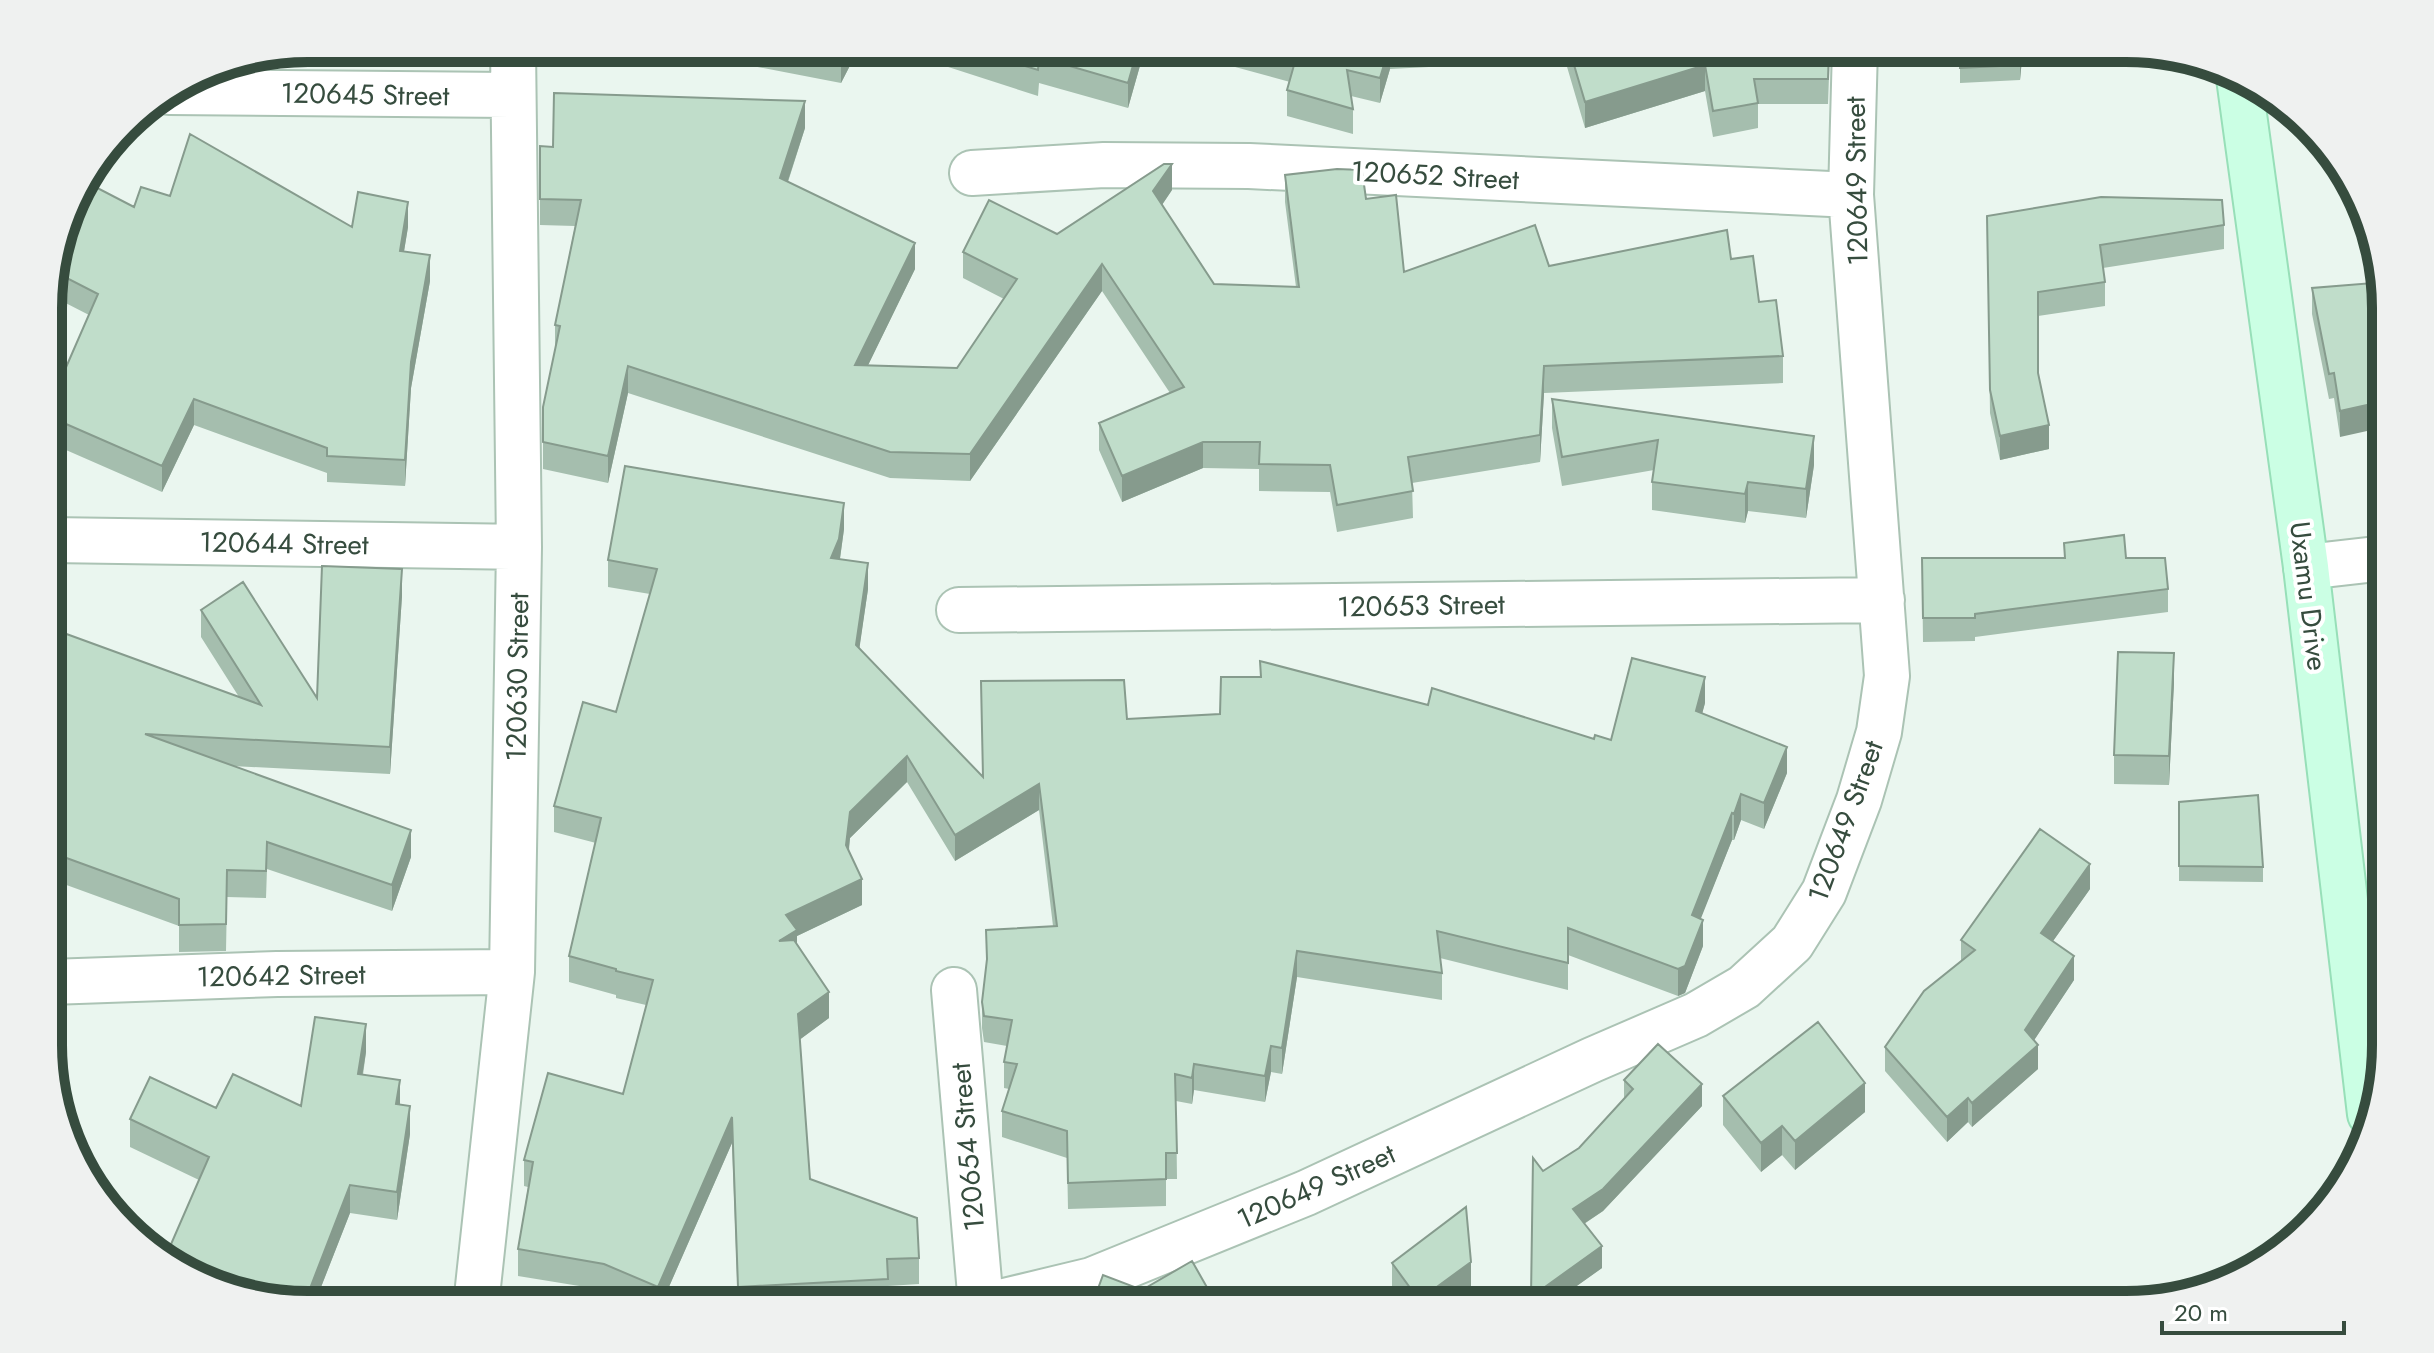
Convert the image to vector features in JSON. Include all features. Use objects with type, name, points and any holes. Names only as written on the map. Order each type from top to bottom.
[{"type":"street","name":"120630 Street","points":[[478,1291],[512,972],[519,547],[513,62]]},
{"type":"street","name":"120649 Street","points":[[1048,1291],[1092,1280],[1306,1193],[1696,1015],[1744,987],[1792,943],[1824,892],[1859,800],[1879,732],[1887,676],[1851,195],[1855,62]]},
{"type":"street","name":"Uxamu Drive","points":[[2241,91],[2306,567],[2367,1091]]},
{"type":"street","name":"120645 Street","points":[[191,92],[513,95]]},
{"type":"street","name":"120652 Street","points":[[972,173],[1104,165],[1249,166],[1851,195]]},
{"type":"street","name":"120644 Street","points":[[62,540],[519,547]]},
{"type":"street","points":[[2306,567],[2371,560]]},
{"type":"street","name":"120653 Street","points":[[959,610],[1882,600]]},
{"type":"street","name":"120642 Street","points":[[62,982],[277,974],[512,972]]},
{"type":"street","name":"120654 Street","points":[[954,990],[980,1291]]},
{"type":"building","points":[[1013,62],[1039,62],[1038,70]]},
{"type":"building","points":[[1056,62],[1134,62],[1128,83]]},
{"type":"building","points":[[1295,62],[1385,62],[1380,78],[1347,70],[1353,109],[1287,90]]},
{"type":"building","points":[[1573,62],[1829,62],[1828,79],[1754,79],[1758,103],[1713,111],[1705,65],[1585,102]]},
{"type":"building","points":[[1960,62],[2020,62],[2020,65],[1960,68]]},
{"type":"building","points":[[554,93],[805,101],[780,178],[915,243],[855,365],[957,368],[1017,279],[963,252],[989,200],[1057,234],[1164,164],[1172,164],[1153,191],[1214,284],[1299,287],[1285,175],[1337,169],[1362,170],[1366,199],[1396,195],[1404,272],[1535,225],[1549,266],[1727,230],[1731,259],[1753,256],[1759,302],[1776,300],[1783,356],[1544,366],[1540,435],[1408,457],[1413,491],[1337,505],[1330,465],[1259,464],[1260,442],[1203,442],[1122,476],[1099,423],[1184,387],[1102,264],[970,454],[890,452],[628,366],[608,456],[543,442],[543,407],[560,326],[555,325],[581,200],[540,199],[540,146],[553,147]]},
{"type":"building","points":[[190,134],[352,227],[358,192],[408,202],[400,251],[430,255],[411,362],[405,460],[327,456],[327,448],[194,399],[162,466],[62,422],[62,376],[98,294],[64,277],[70,244],[81,214],[94,186],[134,207],[141,187],[170,196]]},
{"type":"building","points":[[2101,197],[2222,200],[2224,225],[2100,245],[2105,282],[2038,292],[2038,373],[2049,425],[2000,436],[1990,390],[1987,216]]},
{"type":"building","points":[[2370,283],[2371,404],[2340,411],[2334,373],[2329,374],[2312,288]]},
{"type":"building","points":[[1552,399],[1814,436],[1806,489],[1748,482],[1745,494],[1652,482],[1658,440],[1562,457]]},
{"type":"building","points":[[625,466],[844,503],[839,539],[831,558],[868,563],[856,645],[983,777],[981,681],[1124,680],[1127,719],[1220,714],[1221,677],[1261,677],[1260,661],[1428,705],[1432,688],[1594,739],[1595,735],[1611,740],[1632,658],[1705,677],[1696,711],[1787,747],[1764,803],[1741,794],[1732,813],[1692,915],[1703,920],[1685,966],[1678,969],[1568,928],[1568,963],[1437,931],[1442,973],[1297,951],[1282,1048],[1271,1046],[1265,1076],[1194,1064],[1192,1078],[1175,1074],[1177,1153],[1166,1153],[1166,1179],[1068,1183],[1067,1131],[1002,1111],[1017,1064],[1004,1062],[1012,1020],[984,1016],[982,1002],[987,959],[986,930],[1057,926],[1039,784],[955,835],[907,756],[850,812],[846,845],[862,879],[786,915],[797,930],[779,941],[794,940],[829,992],[798,1014],[810,1179],[917,1218],[919,1258],[887,1259],[888,1279],[738,1287],[732,1117],[658,1287],[604,1264],[518,1249],[533,1162],[524,1160],[548,1073],[623,1094],[653,980],[569,956],[601,818],[554,806],[583,702],[616,712],[657,569],[608,560]]},
{"type":"building","points":[[2124,535],[2126,558],[2165,558],[2168,589],[1975,614],[1975,618],[1923,618],[1922,558],[2065,558],[2064,543]]},
{"type":"building","points":[[322,566],[402,569],[390,747],[145,734],[411,830],[392,885],[267,842],[266,871],[227,870],[226,924],[179,925],[179,899],[62,856],[62,632],[261,705],[201,610],[243,582],[317,698]]},
{"type":"building","points":[[2118,652],[2174,653],[2169,756],[2114,755]]},
{"type":"building","points":[[2258,795],[2263,867],[2179,866],[2179,802]]},
{"type":"building","points":[[2040,829],[2090,864],[2041,933],[2074,956],[2025,1030],[2038,1045],[1972,1103],[1968,1098],[1947,1117],[1885,1047],[1924,991],[1975,950],[1961,940]]},
{"type":"building","points":[[315,1017],[366,1024],[358,1074],[400,1080],[396,1104],[410,1106],[397,1192],[350,1185],[309,1291],[244,1283],[214,1272],[170,1248],[209,1157],[130,1119],[150,1077],[216,1108],[233,1074],[301,1106]]},
{"type":"building","points":[[1818,1022],[1865,1083],[1795,1141],[1782,1126],[1761,1143],[1723,1096]]},
{"type":"building","points":[[1658,1044],[1702,1084],[1603,1189],[1573,1209],[1602,1246],[1540,1290],[1531,1290],[1533,1158],[1543,1171],[1579,1148],[1633,1089],[1624,1080]]},
{"type":"building","points":[[1466,1207],[1471,1262],[1432,1290],[1412,1290],[1392,1263]]},
{"type":"building","points":[[1192,1261],[1209,1291],[1097,1291],[1103,1275],[1142,1290]]}]
